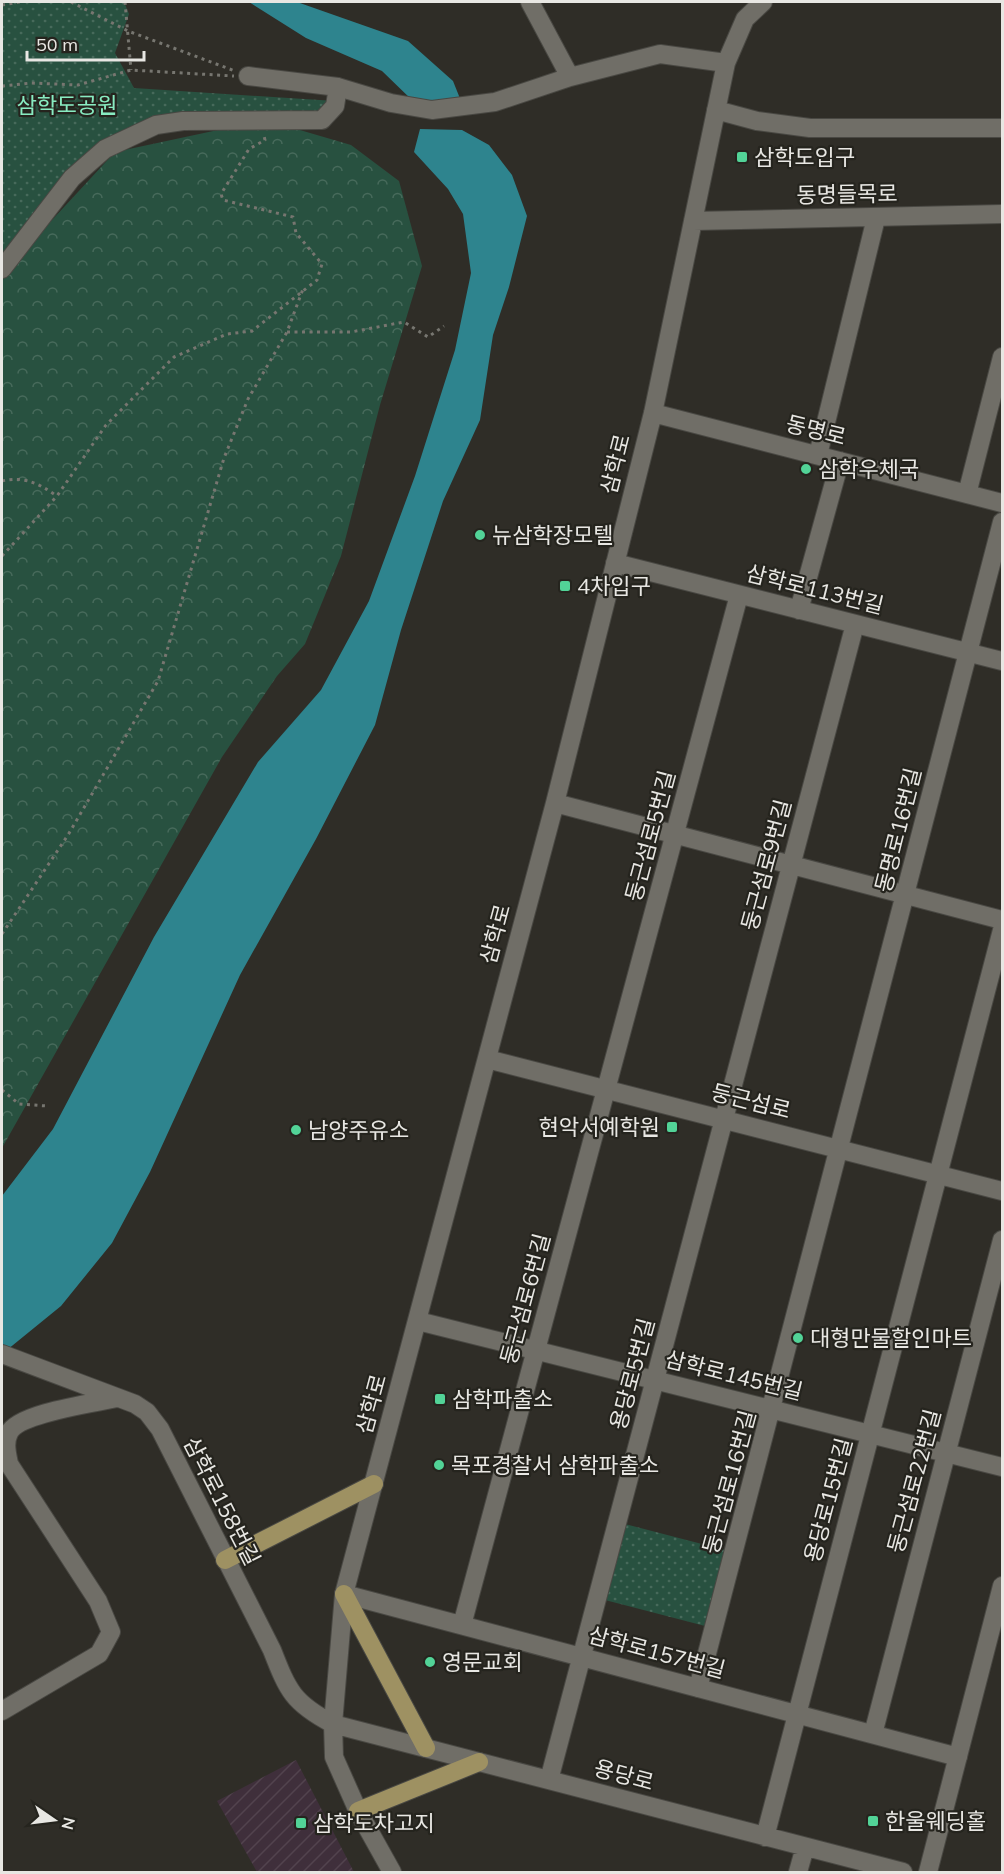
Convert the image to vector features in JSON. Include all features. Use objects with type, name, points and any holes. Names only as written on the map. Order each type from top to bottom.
[{"type":"main road","points":[[225,1560],[374,1484]]},
{"type":"main road","points":[[344,1594],[426,1748]]},
{"type":"main road","points":[[358,1810],[479,1762]]},
{"type":"street","points":[[530,2],[570,77]]},
{"type":"street","name":"삼학로","points":[[392,1872],[358,1810],[334,1757],[333,1724],[344,1594],[555,803],[653,412],[726,63],[745,19],[760,3]]},
{"type":"street","points":[[248,76],[338,87],[390,103],[438,110],[495,102],[570,77],[660,54],[726,63]]},
{"type":"street","points":[[2,269],[72,178],[105,149],[156,125],[183,121],[322,120],[334,106],[338,87]]},
{"type":"street","points":[[716,110],[758,121],[810,128],[1002,128]]},
{"type":"street","name":"동명들목로","points":[[693,220],[1002,214]]},
{"type":"street","points":[[818,455],[876,218]]},
{"type":"street","points":[[968,494],[1002,357]]},
{"type":"street","name":"동명로","points":[[653,412],[1002,503]]},
{"type":"street","points":[[799,610],[840,460]]},
{"type":"street","name":"동명로16번길","points":[[840,1149],[1002,522]]},
{"type":"street","name":"삼학로113번길","points":[[615,563],[1002,661]]},
{"type":"street","name":"둥근섬로5번길","points":[[606,1089],[739,595]]},
{"type":"street","name":"둥근섬로9번길","points":[[724,1119],[855,624]]},
{"type":"street","points":[[555,803],[1002,920]]},
{"type":"street","name":"용당로15번길","points":[[765,1837],[1002,930]]},
{"type":"street","name":"둥근섬로","points":[[487,1059],[1002,1191]]},
{"type":"street","name":"둥근섬로6번길","points":[[462,1625],[606,1089]]},
{"type":"street","name":"용당로5번길","points":[[549,1780],[724,1119]]},
{"type":"street","name":"둥근섬로16번길","points":[[698,1688],[840,1149]]},
{"type":"street","name":"둥근섬로22번길","points":[[873,1734],[1002,1240]]},
{"type":"street","name":"삼학로145번길","points":[[418,1321],[1002,1467]]},
{"type":"street","name":"삼학로158번길","points":[[8,1356],[119,1398],[141,1408],[154,1420],[272,1650],[286,1687],[306,1710],[333,1724]]},
{"type":"street","points":[[2,1711],[99,1654],[111,1632],[98,1601],[9,1464],[5,1447],[9,1431],[26,1418],[119,1398]]},
{"type":"street","points":[[928,1872],[958,1757],[994,1657],[1002,1586]]},
{"type":"street","name":"삼학로157번길","points":[[344,1594],[958,1757]]},
{"type":"street","name":"용당로","points":[[333,1724],[903,1872]]},
{"type":"street","points":[[798,1872],[805,1847]]},
{"type":"path","points":[[2,5],[20,2]]},
{"type":"path","points":[[71,2],[128,31],[248,76]]},
{"type":"path","points":[[125,2],[131,70]]},
{"type":"path","points":[[2,87],[31,83],[78,85],[131,70],[248,76]]},
{"type":"path","points":[[2,556],[57,496],[106,425],[174,357],[227,334],[252,331],[317,280],[322,264],[296,233],[293,217],[223,200],[221,194],[249,149],[265,140],[259,120]]},
{"type":"path","points":[[2,934],[68,835],[158,681],[224,458],[248,399],[287,332],[303,289]]},
{"type":"path","points":[[287,332],[351,332],[404,322],[428,337],[444,326]]},
{"type":"path","points":[[2,481],[16,478],[37,482],[57,496]]},
{"type":"path","points":[[2,1090],[19,1104],[47,1106]]},
{"type":"shaded area","points":[[296,1760],[354,1872],[257,1872],[217,1801]]},
{"type":"green space","name":"삼학도공원","points":[[2,2],[124,2],[129,14],[115,53],[134,88],[335,101],[334,117],[167,128],[125,145],[78,181],[2,273]]},
{"type":"green space","points":[[293,128],[351,145],[399,181],[422,266],[380,405],[341,556],[305,644],[277,676],[222,757],[2,1148],[2,274],[115,152],[218,130]]},
{"type":"green space","points":[[625,1524],[725,1550],[705,1626],[605,1600]]},
{"type":"water","points":[[249,2],[297,2],[408,41],[453,81],[461,101],[414,102],[382,71],[306,38]]},
{"type":"water","points":[[420,129],[462,130],[489,145],[512,175],[527,216],[509,287],[493,335],[480,420],[443,501],[401,630],[375,725],[316,839],[240,975],[150,1172],[112,1243],[61,1306],[2,1354],[2,1196],[53,1129],[154,937],[258,762],[321,690],[369,601],[415,476],[455,350],[471,273],[463,214],[448,189],[414,152]]},
{"type":"place","name":"삼학도입구","points":[[742,157]]},
{"type":"place","name":"삼학우체국","points":[[806,469]]},
{"type":"place","name":"뉴삼학장모텔","points":[[480,535]]},
{"type":"place","name":"4차입구","points":[[565,586]]},
{"type":"place","name":"현악서예학원","points":[[672,1127]]},
{"type":"place","name":"남양주유소","points":[[296,1130]]},
{"type":"place","name":"대형만물할인마트","points":[[798,1338]]},
{"type":"place","name":"삼학파출소","points":[[440,1399]]},
{"type":"place","name":"목포경찰서 삼학파출소","points":[[439,1465]]},
{"type":"place","name":"영문교회","points":[[430,1662]]},
{"type":"place","name":"한울웨딩홀","points":[[873,1821]]},
{"type":"place","name":"삼학도차고지","points":[[301,1823]]}]
